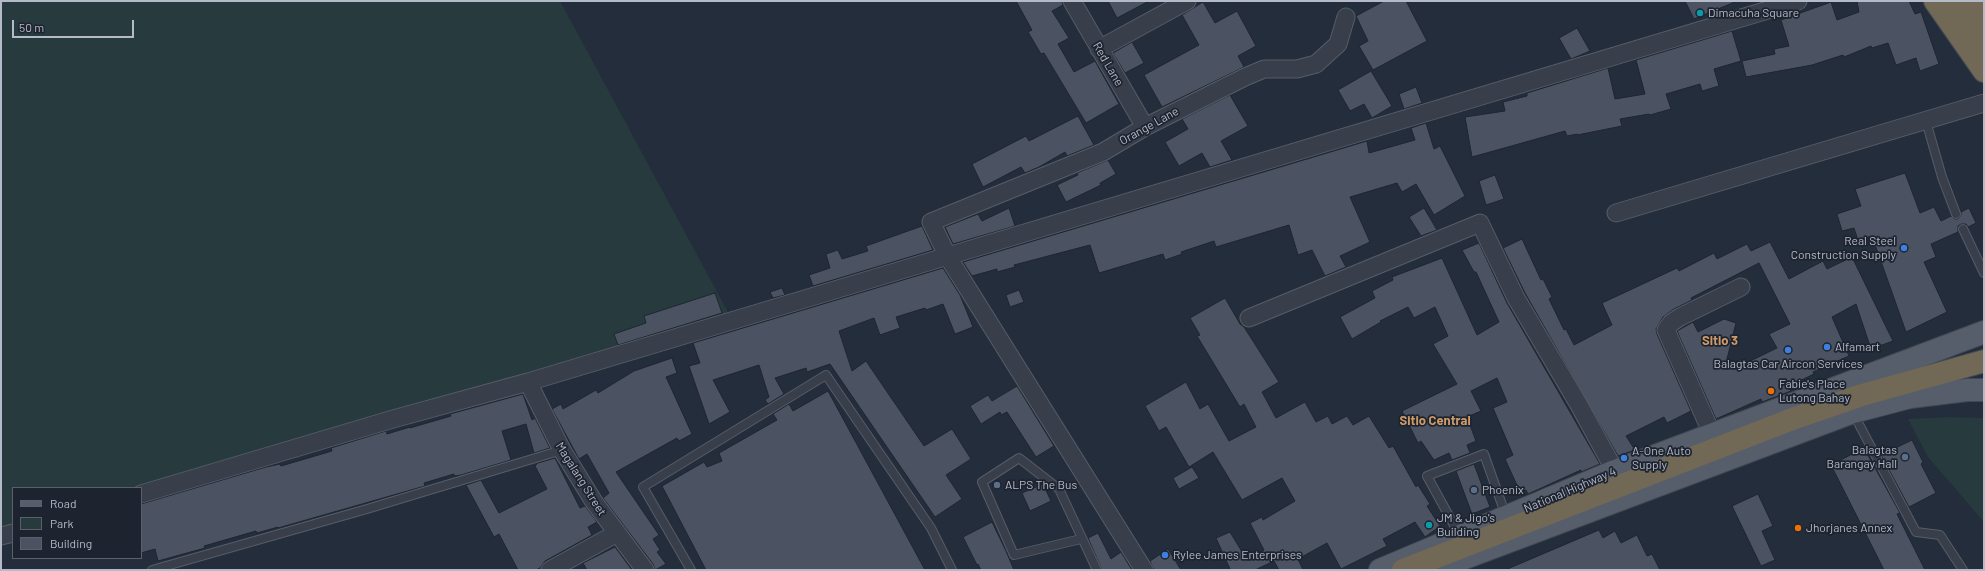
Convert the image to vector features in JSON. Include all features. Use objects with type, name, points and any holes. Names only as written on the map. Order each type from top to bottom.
[{"type":"highway","points":[[1935,1],[1984,72]]},
{"type":"highway","points":[[1954,1],[1984,44]]},
{"type":"highway","points":[[1973,1],[1984,16]]},
{"type":"highway","points":[[1389,569],[1773,426],[1857,404],[1984,361]]},
{"type":"main road","name":"National Highway 4","points":[[1389,569],[1506,516],[1615,471],[1984,332]]},
{"type":"main road","name":"National Highway 4","points":[[1432,570],[1857,404],[1953,392],[1984,390]]},
{"type":"street","name":"Red Lane","points":[[1072,1],[1145,127]]},
{"type":"street","points":[[1099,49],[1186,1]]},
{"type":"street","points":[[142,494],[394,419],[528,382],[1798,1]]},
{"type":"street","name":"Orange Lane","points":[[948,256],[932,222],[1104,152],[1145,127],[1245,76],[1264,69],[1297,69],[1316,64],[1338,44],[1346,17]]},
{"type":"street","points":[[1616,213],[1984,103]]},
{"type":"street","points":[[1249,318],[1480,222],[1516,298],[1579,405],[1615,471]]},
{"type":"street","points":[[948,256],[1144,570]]},
{"type":"street","points":[[1712,434],[1666,330],[1671,323],[1680,317],[1741,287]]},
{"type":"street","name":"Magalang Street","points":[[528,382],[562,450],[594,502],[645,570]]},
{"type":"street","points":[[1,536],[12,533]]},
{"type":"street","points":[[550,570],[617,533]]},
{"type":"lane","points":[[1926,120],[1942,177],[1956,214]]},
{"type":"lane","points":[[1964,229],[1984,273]]},
{"type":"lane","points":[[692,570],[643,487],[826,374],[931,528],[952,570]]},
{"type":"lane","points":[[1857,404],[1916,532],[1940,535],[1963,570]]},
{"type":"lane","points":[[152,570],[367,510],[562,450]]},
{"type":"lane","points":[[1460,536],[1427,476],[1484,454],[1506,516]]},
{"type":"lane","points":[[1081,539],[1014,555],[982,482],[1019,458],[1059,489],[1081,539],[1097,570]]},
{"type":"green space","points":[[1,1],[560,1],[729,314],[141,487],[12,487],[12,525],[1,528]]},
{"type":"green space","points":[[1950,417],[1984,418],[1984,522],[1928,457],[1908,419]]},
{"type":"building","points":[[1016,1],[1062,1],[1063,5],[1052,11],[1069,38],[1058,44],[1074,72],[1095,61],[1119,104],[1086,123],[1044,53],[1041,54],[1028,32],[1032,30]]},
{"type":"building","points":[[1108,1],[1149,1],[1117,18]]},
{"type":"building","points":[[1384,1],[1406,1],[1427,41],[1373,70],[1359,46],[1368,41],[1356,16]]},
{"type":"building","name":"Dimacuha Square","points":[[1685,1],[1737,1],[1694,19]]},
{"type":"building","points":[[1857,1],[1909,1],[1915,14],[1921,12],[1939,64],[1920,71],[1916,58],[1896,65],[1888,43],[1872,48],[1871,46],[1844,57],[1843,55],[1812,65],[1746,77],[1742,61],[1775,54],[1774,49],[1789,46],[1781,20],[1831,2],[1837,20],[1859,12]]},
{"type":"building","points":[[1203,2],[1215,23],[1237,11],[1256,46],[1238,56],[1244,67],[1162,107],[1144,75],[1199,45],[1182,15]]},
{"type":"building","points":[[1577,28],[1590,51],[1571,59],[1559,38]]},
{"type":"building","points":[[1732,31],[1741,61],[1714,69],[1719,86],[1702,91],[1700,84],[1666,94],[1671,109],[1650,115],[1620,119],[1622,126],[1567,136],[1565,131],[1472,157],[1465,117],[1505,111],[1503,102],[1527,96],[1527,93],[1608,68],[1615,99],[1645,94],[1636,60]]},
{"type":"building","points":[[1132,42],[1144,63],[1125,73],[1113,53]]},
{"type":"building","points":[[1371,71],[1392,106],[1372,118],[1364,104],[1350,111],[1338,90]]},
{"type":"building","points":[[1416,87],[1422,103],[1404,109],[1399,94]]},
{"type":"building","points":[[1230,95],[1248,126],[1221,141],[1232,160],[1210,167],[1202,153],[1179,166],[1165,142],[1188,129],[1182,119]]},
{"type":"building","points":[[1078,116],[1094,145],[1067,156],[1065,152],[1025,173],[1021,167],[983,187],[972,164],[1026,136],[1029,141]]},
{"type":"building","points":[[1426,123],[1434,149],[1440,146],[1465,196],[1434,215],[1416,184],[1402,192],[1397,183],[1350,197],[1370,242],[1340,256],[1346,267],[1325,276],[1312,250],[1298,255],[1289,225],[1216,247],[1214,241],[1181,252],[1182,254],[1165,260],[1163,254],[1099,273],[1090,245],[1014,265],[1015,267],[997,272],[997,269],[972,276],[963,262],[1367,141],[1369,153],[1415,140],[1411,128]]},
{"type":"building","points":[[1108,160],[1116,174],[1100,183],[1101,185],[1066,202],[1057,185],[1078,175],[1077,173]]},
{"type":"building","name":"Real Steel Construction Supply","points":[[1905,173],[1920,213],[1934,207],[1941,221],[1951,216],[1958,219],[1961,212],[1969,208],[1976,223],[1968,227],[1966,224],[1961,224],[1958,226],[1958,232],[1931,244],[1936,257],[1924,262],[1947,312],[1906,332],[1872,236],[1858,240],[1854,228],[1842,231],[1837,214],[1861,206],[1855,189]]},
{"type":"building","points":[[1495,175],[1504,199],[1486,205],[1479,181]]},
{"type":"building","points":[[1009,208],[1015,226],[953,244],[945,227],[978,214],[982,221]]},
{"type":"building","points":[[1424,208],[1437,230],[1421,236],[1409,217]]},
{"type":"building","points":[[922,226],[933,250],[813,286],[809,275],[830,268],[826,254],[838,250],[842,259],[868,251],[866,246]]},
{"type":"building","points":[[1522,239],[1541,280],[1543,279],[1552,297],[1549,299],[1564,330],[1566,329],[1574,345],[1612,325],[1602,303],[1677,268],[1679,271],[1714,253],[1717,259],[1747,244],[1751,251],[1770,242],[1789,279],[1823,261],[1827,269],[1852,257],[1893,341],[1871,349],[1856,304],[1832,317],[1849,356],[1813,372],[1814,374],[1789,386],[1791,391],[1762,402],[1761,399],[1716,419],[1677,331],[1693,322],[1698,332],[1724,319],[1736,323],[1725,367],[1741,359],[1744,364],[1777,348],[1769,334],[1790,324],[1759,263],[1691,298],[1692,300],[1674,309],[1663,317],[1656,329],[1657,334],[1691,411],[1667,423],[1664,417],[1626,436],[1635,450],[1618,456],[1525,293],[1503,248]]},
{"type":"building","points":[[1479,243],[1507,303],[1600,464],[1581,472],[1581,470],[1528,494],[1526,490],[1520,492],[1505,459],[1513,455],[1493,408],[1507,402],[1497,378],[1471,391],[1481,411],[1467,417],[1476,441],[1467,445],[1470,453],[1452,460],[1449,453],[1434,460],[1421,441],[1418,443],[1402,411],[1457,384],[1433,344],[1448,336],[1435,307],[1414,318],[1408,307],[1380,321],[1381,322],[1352,339],[1340,317],[1375,298],[1372,291],[1393,280],[1392,277],[1442,258],[1477,335],[1499,322],[1476,272],[1474,272],[1462,250]]},
{"type":"building","points":[[943,268],[960,295],[973,327],[955,334],[943,304],[926,310],[925,308],[896,317],[900,328],[880,335],[874,318],[839,331],[852,371],[866,361],[924,446],[952,429],[971,459],[946,475],[962,499],[935,517],[830,364],[807,372],[806,368],[775,378],[784,394],[768,404],[765,400],[769,397],[759,365],[713,380],[730,412],[709,424],[689,366],[700,363],[693,343]]},
{"type":"building","points":[[782,288],[785,295],[773,298],[770,292]]},
{"type":"building","points":[[1019,290],[1024,302],[1010,307],[1006,295]]},
{"type":"building","points":[[715,293],[722,313],[618,345],[614,334],[646,323],[644,316]]},
{"type":"building","points":[[1225,298],[1240,324],[1244,327],[1279,382],[1262,392],[1276,418],[1305,402],[1316,422],[1328,416],[1332,424],[1347,416],[1353,425],[1369,416],[1389,448],[1393,446],[1416,487],[1418,485],[1430,504],[1427,506],[1440,526],[1425,537],[1415,522],[1383,539],[1387,546],[1341,569],[1327,543],[1298,559],[1303,570],[1279,570],[1274,561],[1255,570],[1228,570],[1230,569],[1216,538],[1230,532],[1247,560],[1264,550],[1250,523],[1262,517],[1263,520],[1295,501],[1282,478],[1242,500],[1213,452],[1189,467],[1166,427],[1159,431],[1145,406],[1186,382],[1200,409],[1208,404],[1229,441],[1256,427],[1244,404],[1240,407],[1197,336],[1200,335],[1190,318]]},
{"type":"building","points":[[672,358],[677,373],[666,377],[692,434],[679,441],[677,438],[616,472],[659,535],[653,539],[660,550],[657,552],[666,564],[655,570],[653,564],[603,498],[609,493],[587,454],[579,459],[552,409],[561,404],[563,409],[596,390],[598,393],[634,371]]},
{"type":"building","points":[[1017,386],[1054,446],[1036,457],[1007,412],[1001,415],[1000,412],[981,424],[970,406],[988,395],[992,401]]},
{"type":"building","points":[[828,391],[925,570],[706,570],[662,486],[704,462],[707,467],[722,461],[719,453],[777,420],[773,414],[789,404],[793,411]]},
{"type":"building","points":[[523,394],[532,420],[535,418],[550,448],[534,453],[526,424],[502,431],[511,460],[461,475],[454,476],[454,474],[424,483],[425,486],[278,528],[257,533],[256,531],[204,546],[205,548],[158,561],[155,549],[142,553],[142,504],[266,467],[280,464],[281,466],[332,451],[331,448],[386,431],[387,434],[410,428],[451,416],[450,414]]},
{"type":"building","points":[[1912,440],[1923,462],[1921,464],[1936,493],[1909,507],[1881,455]]},
{"type":"building","points":[[1864,448],[1900,513],[1897,514],[1925,570],[1884,570],[1831,465]]},
{"type":"building","points":[[555,458],[580,508],[585,506],[597,522],[588,527],[592,535],[545,561],[540,568],[536,570],[518,570],[499,534],[494,537],[466,485],[481,480],[499,513],[547,489],[535,466],[538,463]]},
{"type":"building","name":"Phoenix","points":[[1474,464],[1490,507],[1472,514],[1456,471]]},
{"type":"building","points":[[1192,467],[1199,478],[1179,489],[1173,478]]},
{"type":"building","points":[[1043,484],[1051,501],[1030,511],[1022,493]]},
{"type":"building","points":[[1758,494],[1773,526],[1762,531],[1775,560],[1761,566],[1732,506]]},
{"type":"building","points":[[992,522],[1014,570],[981,570],[963,537]]},
{"type":"building","points":[[1599,530],[1603,538],[1615,531],[1621,543],[1637,535],[1647,556],[1652,554],[1660,570],[1505,570]]},
{"type":"building","points":[[1098,533],[1111,559],[1121,552],[1132,570],[1102,570],[1088,538]]},
{"type":"building","points":[[615,547],[632,570],[587,570],[583,563]]},
{"type":"building","name":"Rylee James Enterprises","points":[[1168,549],[1181,570],[1154,570],[1150,561]]},
{"type":"place","name":"Dimacuha Square","points":[[1700,13]]},
{"type":"place","name":"Real Steel Construction Supply","points":[[1904,248]]},
{"type":"place","name":"Alfamart","points":[[1827,347]]},
{"type":"place","name":"Balagtas Car Aircon Services","points":[[1788,350]]},
{"type":"place","name":"Fabie's Place Lutong Bahay","points":[[1771,391]]},
{"type":"place","name":"Balagtas Barangay Hall","points":[[1905,457]]},
{"type":"place","name":"A-One Auto Supply","points":[[1624,458]]},
{"type":"place","name":"ALPS The Bus","points":[[997,485]]},
{"type":"place","name":"Phoenix","points":[[1474,490]]},
{"type":"place","name":"JM & Jigo's Building","points":[[1429,525]]},
{"type":"place","name":"Jhorjanes Annex","points":[[1798,528]]},
{"type":"place","name":"Rylee James Enterprises","points":[[1165,555]]},
{"type":"district","name":"Sitio 3","points":[[1720,341]]},
{"type":"district","name":"Sitio Central","points":[[1435,421]]}]
